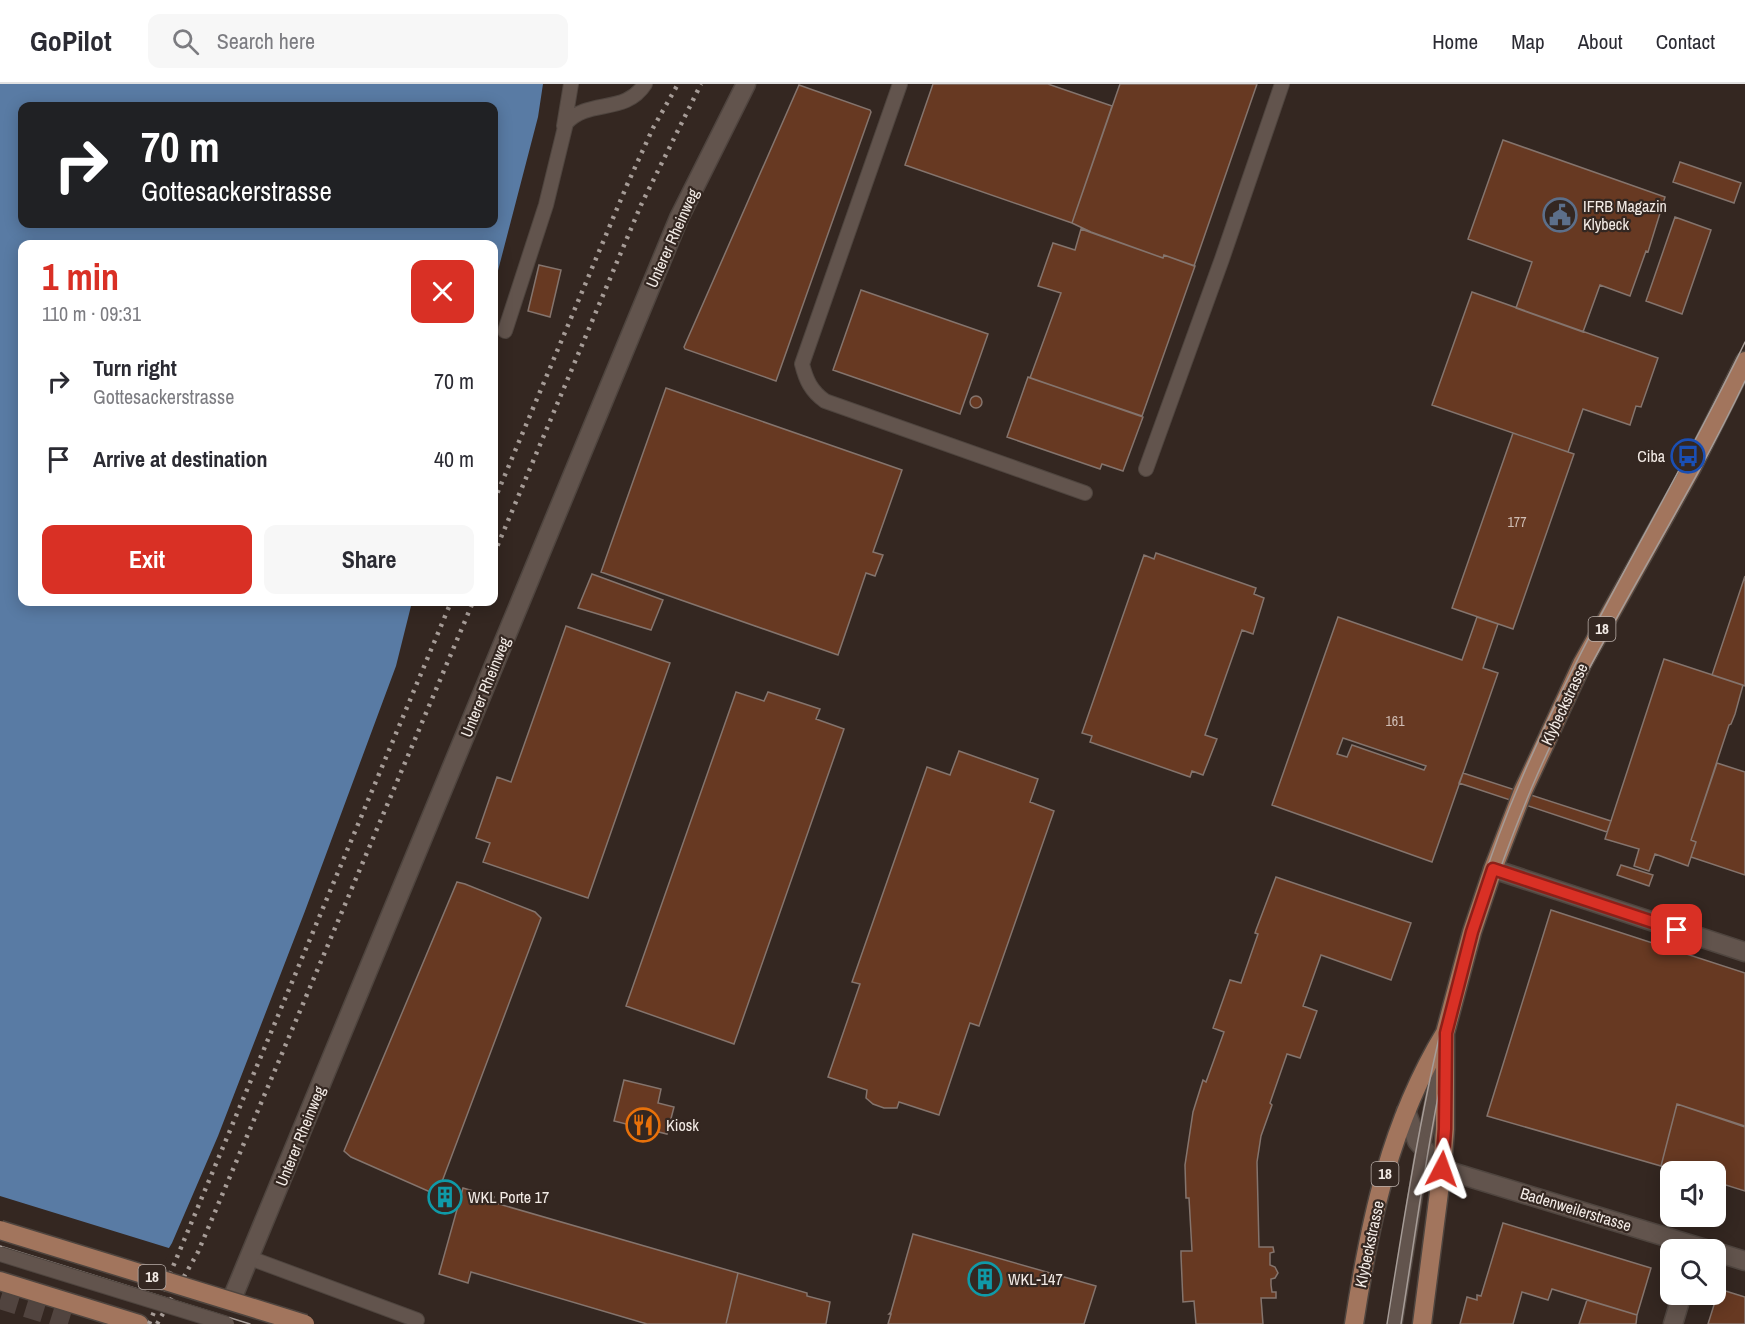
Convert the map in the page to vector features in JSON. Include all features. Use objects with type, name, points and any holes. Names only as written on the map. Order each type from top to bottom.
[{"type":"main road","name":"Klybeckstrasse","points":[[1422,1324],[1442,1169],[1445,1129],[1446,1033],[1472,932],[1493,869],[1523,791],[1582,664],[1691,469],[1745,361]]},
{"type":"main road","name":"Klybeckstrasse","points":[[1354,1324],[1364,1263],[1392,1145],[1414,1091],[1446,1033]]},
{"type":"main road","name":"18","points":[[0,1230],[307,1324]]},
{"type":"main road","points":[[0,1281],[139,1324]]},
{"type":"street","name":"Unterer Rheinweg","points":[[234,1294],[679,218],[746,84]]},
{"type":"street","points":[[1493,869],[1745,952]]},
{"type":"street","points":[[1406,1111],[1417,1140],[1442,1169]]},
{"type":"street","name":"Badenweilerstrasse","points":[[1442,1169],[1671,1239]]},
{"type":"street","points":[[1726,1255],[1745,1261]]},
{"type":"street","points":[[1673,1324],[1679,1305]]},
{"type":"lane","points":[[505,331],[546,205],[571,84]]},
{"type":"lane","points":[[563,131],[568,121],[574,116],[597,107],[628,101],[638,94],[645,84]]},
{"type":"lane","points":[[900,84],[802,364],[806,380],[814,394],[825,401],[1085,493]]},
{"type":"lane","points":[[1146,470],[1222,260],[1282,84]]},
{"type":"lane","points":[[1395,1324],[1423,1148],[1446,1033]]},
{"type":"lane","points":[[0,1254],[227,1324]]},
{"type":"lane","points":[[250,1258],[417,1320]]},
{"type":"lane","points":[[234,1294],[307,1324]]},
{"type":"water","points":[[0,84],[543,84],[538,117],[498,271],[498,240],[18,240],[18,606],[411,606],[396,666],[218,1136],[172,1243],[143,1291],[0,1324]]},
{"type":"pier","points":[[0,1196],[172,1249],[145,1292],[134,1324],[0,1324]]},
{"type":"building","points":[[933,84],[1048,84],[1112,106],[1072,223],[905,165]]},
{"type":"building","points":[[1120,84],[1257,84],[1194,266],[1164,255],[1163,258],[1072,223]]},
{"type":"building","points":[[799,85],[871,112],[776,381],[684,347]]},
{"type":"building","points":[[1503,140],[1665,197],[1648,252],[1646,251],[1630,296],[1600,285],[1583,332],[1516,308],[1532,262],[1468,239]]},
{"type":"building","points":[[1680,162],[1741,183],[1734,203],[1673,182]]},
{"type":"building","points":[[1675,217],[1711,230],[1682,314],[1646,301]]},
{"type":"building","points":[[1081,229],[1163,258],[1164,255],[1195,266],[1142,416],[1030,378],[1061,293],[1038,286],[1053,243],[1075,250]]},
{"type":"building","points":[[539,265],[561,270],[550,317],[528,311]]},
{"type":"building","points":[[861,290],[988,334],[960,414],[833,370]]},
{"type":"building","points":[[1472,292],[1658,358],[1641,407],[1636,406],[1630,425],[1583,409],[1568,452],[1432,405]]},
{"type":"building","points":[[1028,377],[1143,417],[1123,471],[1102,464],[1100,469],[1007,437]]},
{"type":"building","points":[[666,388],[902,470],[873,552],[883,555],[875,576],[866,573],[838,655],[601,572]]},
{"type":"building","points":[[976,396],[982,402],[976,408],[970,402]]},
{"type":"building","points":[[1513,433],[1574,454],[1513,629],[1452,608]]},
{"type":"building","points":[[1156,553],[1256,588],[1254,594],[1264,598],[1253,634],[1242,630],[1205,735],[1217,739],[1203,775],[1192,771],[1190,777],[1090,742],[1092,736],[1082,733],[1144,555],[1154,559]]},
{"type":"building","points":[[592,574],[663,600],[651,630],[578,608]]},
{"type":"building","points":[[1745,576],[1745,686],[1712,675]]},
{"type":"building","points":[[1338,617],[1462,660],[1477,617],[1498,624],[1483,668],[1498,673],[1432,862],[1272,805]],"holes":[[[1343,738],[1426,766],[1424,770],[1352,745],[1347,757],[1337,754]]]},
{"type":"building","points":[[566,626],[670,663],[588,898],[483,862],[490,843],[476,838],[497,777],[511,782]]},
{"type":"building","points":[[1664,659],[1743,685],[1691,840],[1696,842],[1688,866],[1655,854],[1649,871],[1634,866],[1639,849],[1605,839]]},
{"type":"building","points":[[736,692],[764,701],[768,692],[820,709],[816,719],[844,729],[734,1044],[626,1006]]},
{"type":"building","points":[[959,751],[1038,779],[1030,802],[1054,811],[979,1026],[970,1023],[939,1115],[899,1102],[897,1108],[884,1108],[873,1104],[866,1098],[867,1090],[828,1077],[860,984],[852,982],[927,767],[950,775]]},
{"type":"building","points":[[1717,763],[1745,772],[1745,875],[1691,857],[1696,842],[1691,840]]},
{"type":"building","points":[[1463,773],[1611,821],[1607,832],[1459,783]]},
{"type":"building","points":[[1621,865],[1653,875],[1649,886],[1617,875]]},
{"type":"building","points":[[1276,877],[1411,923],[1391,980],[1321,955],[1303,1006],[1317,1011],[1300,1058],[1287,1054],[1270,1103],[1272,1105],[1261,1136],[1257,1162],[1259,1247],[1273,1247],[1274,1252],[1270,1253],[1270,1265],[1275,1267],[1278,1273],[1275,1278],[1271,1279],[1271,1285],[1272,1292],[1276,1292],[1276,1298],[1261,1298],[1263,1324],[1196,1324],[1194,1301],[1183,1302],[1181,1256],[1181,1251],[1192,1251],[1185,1165],[1193,1112],[1203,1080],[1206,1082],[1224,1032],[1213,1028],[1230,980],[1241,983],[1258,934],[1255,933]]},
{"type":"building","points":[[457,882],[535,912],[541,918],[437,1195],[351,1157],[344,1151]]},
{"type":"building","points":[[1551,910],[1745,973],[1745,1126],[1677,1104],[1660,1166],[1487,1116]]},
{"type":"building","points":[[624,1080],[661,1089],[658,1103],[674,1107],[667,1134],[614,1121]]},
{"type":"building","points":[[1677,1104],[1745,1127],[1745,1191],[1726,1185],[1726,1161],[1662,1161]]},
{"type":"building","points":[[463,1188],[494,1197],[492,1202],[738,1273],[726,1324],[647,1324],[471,1272],[468,1283],[439,1274]]},
{"type":"building","name":"WKL Porte 17","points":[[439,1190],[456,1193],[451,1205],[435,1201]]},
{"type":"building","points":[[1503,1223],[1651,1268],[1637,1315],[1552,1289],[1548,1300],[1522,1292],[1513,1324],[1460,1324],[1467,1297],[1477,1300],[1477,1295],[1481,1296]]},
{"type":"building","name":"WKL-147","points":[[913,1234],[1096,1286],[1084,1324],[888,1324]]},
{"type":"building","points":[[738,1273],[830,1302],[826,1324],[726,1324]]},
{"type":"building","points":[[1726,1291],[1745,1297],[1745,1324],[1708,1324],[1714,1305],[1726,1305]]},
{"type":"building","points":[[1587,1300],[1637,1315],[1636,1324],[1579,1324]]},
{"type":"tunnel","points":[[0,1300],[77,1324]]},
{"type":"tram line","points":[[1387,1324],[1410,1185],[1437,1048],[1472,913],[1495,846],[1521,780],[1573,669],[1745,342]]},
{"type":"tram line","points":[[1401,1324],[1424,1173],[1445,1060],[1461,993],[1498,874],[1532,787],[1581,683],[1692,483],[1745,381]]},
{"type":"tram line","points":[[0,1246],[250,1324]]},
{"type":"tram line","points":[[0,1260],[206,1324]]},
{"type":"railway","points":[[498,491],[627,185],[653,128],[678,84]]},
{"type":"railway","points":[[498,545],[641,205],[701,84]]},
{"type":"railway","points":[[149,1324],[449,606]]},
{"type":"railway","points":[[157,1324],[198,1252],[471,606]]},
{"type":"place","name":"IFRB Magazin Klybeck","points":[[1560,215]]},
{"type":"place","name":"Ciba","points":[[1688,456]]},
{"type":"place","name":"Kiosk","points":[[643,1125]]},
{"type":"place","name":"WKL Porte 17","points":[[445,1197]]},
{"type":"place","name":"WKL-147","points":[[985,1279]]},
{"type":"route","points":[[1442,1169],[1445,1129],[1446,1033],[1472,932],[1493,869],[1677,930]]}]
